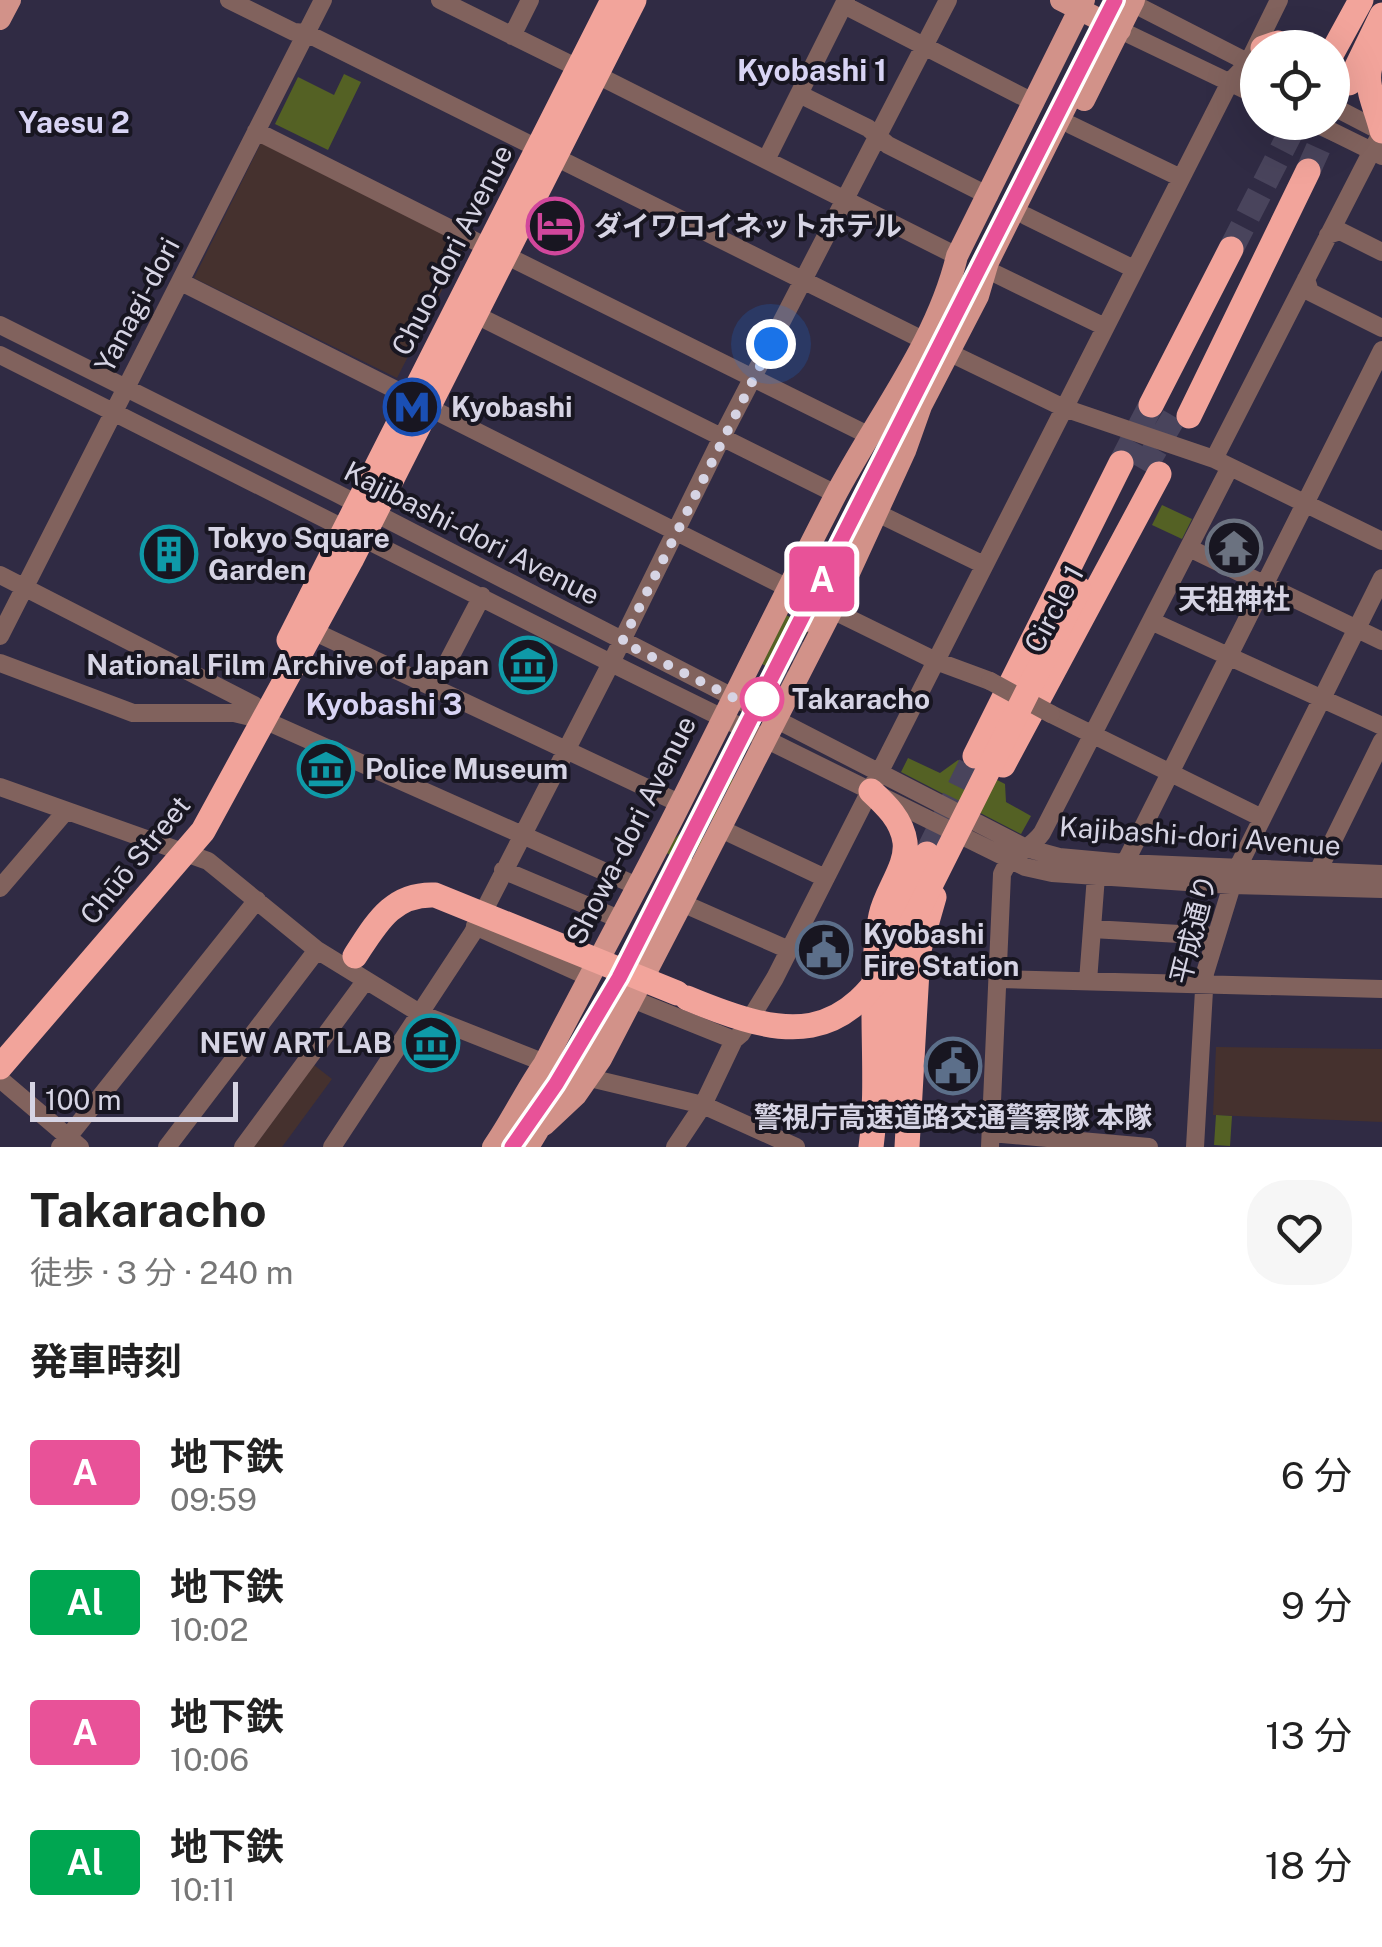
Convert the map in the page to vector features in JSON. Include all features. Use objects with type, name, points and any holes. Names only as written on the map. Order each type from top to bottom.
[{"type":"highway","name":"Chuo-dori Avenue","points":[[587,72],[613,0]]},
{"type":"highway","name":"Chuo-dori Avenue","points":[[360,521],[587,72],[634,0]]},
{"type":"highway","points":[[1345,30],[1361,0]]},
{"type":"highway","points":[[1350,81],[1382,15]]},
{"type":"highway","points":[[1380,140],[1367,71],[1371,56],[1382,43]]},
{"type":"highway","points":[[1184,413],[1308,171]]},
{"type":"highway","points":[[1151,405],[1231,249]]},
{"type":"highway","name":"Chuo-dori Avenue","points":[[418,402],[474,314],[495,250]]},
{"type":"highway","points":[[356,968],[384,912],[397,902],[418,895],[435,895],[753,1024],[798,1027],[838,1016],[875,985],[903,940],[1141,469]]},
{"type":"highway","name":"Circle 1","points":[[975,756],[1141,469]]},
{"type":"highway","name":"Circle 1","points":[[1000,771],[1141,469]]},
{"type":"highway","name":"Chūō Street","points":[[256,714],[313,630],[360,521]]},
{"type":"highway","name":"Chūō Street","points":[[0,1045],[177,851],[203,831],[256,714],[360,521]]},
{"type":"highway","points":[[871,1147],[880,918],[905,844],[901,826],[876,782]]},
{"type":"highway","name":"Chūō Street","points":[[0,1067],[177,851]]},
{"type":"highway","points":[[886,1147],[901,932],[908,898],[926,854]]},
{"type":"highway","points":[[908,1147],[918,953],[926,918],[950,866]]},
{"type":"main road","points":[[0,19],[10,0]]},
{"type":"main road","name":"Showa-dori Avenue","points":[[493,1147],[514,1117],[525,1090],[566,1072],[632,999],[832,610],[948,352],[978,296],[996,274],[1131,1]]},
{"type":"main road","points":[[1075,3],[1120,30]]},
{"type":"main road","name":"Showa-dori Avenue","points":[[566,1072],[589,977],[836,494],[868,435],[886,412],[950,286],[957,256],[1035,102],[1075,3]]},
{"type":"main road","name":"Showa-dori Avenue","points":[[950,286],[974,258],[1075,72],[988,262],[978,296]]},
{"type":"main road","name":"Showa-dori Avenue","points":[[886,412],[880,440],[798,618],[893,445],[921,406]]},
{"type":"main road","name":"Showa-dori Avenue","points":[[528,1147],[544,1125],[566,1072],[676,861]]},
{"type":"street","points":[[229,0],[294,32],[306,33],[923,340]]},
{"type":"street","points":[[252,0],[299,23],[306,33]]},
{"type":"street","name":"Yanagi-dori","points":[[0,636],[323,0]]},
{"type":"street","points":[[440,0],[957,256]]},
{"type":"street","points":[[512,36],[530,0]]},
{"type":"street","points":[[339,1145],[476,926],[948,0]]},
{"type":"street","points":[[1267,30],[1279,0]]},
{"type":"street","points":[[1131,1],[1240,51]]},
{"type":"street","points":[[766,160],[845,2],[1035,102]]},
{"type":"street","points":[[1120,30],[1240,87]]},
{"type":"street","points":[[675,1147],[703,1105],[734,1040],[742,1034],[788,950],[1230,82],[1240,73]]},
{"type":"street","points":[[799,94],[989,196]]},
{"type":"street","points":[[1350,119],[1380,140]]},
{"type":"street","points":[[1071,126],[1181,178]]},
{"type":"street","points":[[256,131],[868,435]]},
{"type":"street","points":[[1350,132],[1380,140]]},
{"type":"street","points":[[1149,1147],[991,1140],[1002,874],[1008,859],[1042,833],[1189,548],[1222,463],[1306,278],[1380,140]]},
{"type":"street","points":[[1026,216],[1134,269]]},
{"type":"street","points":[[1328,235],[1340,232],[1382,252]]},
{"type":"street","points":[[996,274],[1105,327]]},
{"type":"street","points":[[1306,278],[1310,292],[1382,328]]},
{"type":"street","points":[[181,282],[788,588]]},
{"type":"street","points":[[474,314],[836,494]]},
{"type":"street","name":"Kajibashi-dori Avenue","points":[[0,325],[125,388],[360,521],[482,596],[723,719],[770,729]]},
{"type":"street","points":[[1126,863],[1382,350]]},
{"type":"street","points":[[948,352],[1064,408],[1222,463],[1382,541]]},
{"type":"street","name":"Kajibashi-dori Avenue","points":[[0,355],[114,411],[622,642],[733,697],[770,729],[876,782],[1026,848],[1059,856],[1234,877],[1382,889]]},
{"type":"street","points":[[875,512],[984,565]]},
{"type":"street","points":[[1189,548],[1382,641]]},
{"type":"street","points":[[0,575],[219,688],[256,714],[636,886]]},
{"type":"street","name":"平成通り","points":[[1195,1147],[1204,984],[1234,877],[1382,578]]},
{"type":"street","points":[[434,688],[482,596]]},
{"type":"street","points":[[832,610],[990,681],[1092,736],[1262,818]]},
{"type":"street","points":[[1151,621],[1382,726]]},
{"type":"street","points":[[313,630],[680,804]]},
{"type":"street","points":[[0,663],[133,713],[256,714]]},
{"type":"street","points":[[207,712],[224,701],[219,688]]},
{"type":"street","points":[[1317,873],[1382,740]]},
{"type":"street","name":"Kajibashi-dori Avenue","points":[[876,782],[1008,859],[1035,870],[1096,876],[1382,874]]},
{"type":"street","points":[[0,787],[208,861],[317,950],[356,968],[422,1014],[566,1072],[703,1105],[796,1147]]},
{"type":"street","points":[[0,888],[66,811]]},
{"type":"street","points":[[719,828],[825,878]]},
{"type":"street","points":[[503,870],[619,919]]},
{"type":"street","points":[[1088,981],[1096,876]]},
{"type":"street","points":[[0,1079],[69,1144],[257,900]]},
{"type":"street","points":[[682,903],[788,950]]},
{"type":"street","points":[[476,926],[589,977]]},
{"type":"street","points":[[1092,929],[1215,936]]},
{"type":"street","points":[[167,1147],[317,950]]},
{"type":"street","points":[[243,1147],[356,968]]},
{"type":"street","points":[[999,979],[1382,989]]},
{"type":"street","points":[[632,999],[734,1040]]},
{"type":"shaded area","points":[[262,141],[466,243],[397,378],[194,278]]},
{"type":"shaded area","points":[[1216,1047],[1382,1049],[1382,1122],[1213,1115]]},
{"type":"shaded area","points":[[314,1065],[332,1079],[282,1147],[254,1147]]},
{"type":"green space","points":[[344,74],[361,82],[328,150],[275,124],[298,77],[334,95]]},
{"type":"green space","points":[[1162,505],[1192,519],[1182,539],[1152,525]]},
{"type":"green space","points":[[786,615],[811,627],[779,673],[760,663]]},
{"type":"green space","points":[[908,758],[940,773],[958,760],[1005,784],[1006,802],[1031,816],[1021,834],[901,772]]},
{"type":"green space","points":[[720,759],[739,768],[690,866],[663,851],[686,827]]},
{"type":"green space","points":[[1216,1115],[1232,1116],[1230,1146],[1214,1145]]},
{"type":"tunnel","points":[[1081,76],[1120,0]]},
{"type":"tunnel","points":[[1231,249],[1287,140]]},
{"type":"tunnel","points":[[1308,171],[1322,140]]},
{"type":"tunnel","points":[[1121,463],[1151,405]]},
{"type":"tunnel","points":[[1143,470],[1178,410]]},
{"type":"tunnel","points":[[683,865],[805,621]]},
{"type":"tunnel","points":[[927,854],[975,756]]},
{"type":"metro line","name":"A","points":[[512,1147],[556,1084],[619,978],[1115,0]]},
{"type":"place","name":"ダイワロイネットホテル","points":[[555,226]]},
{"type":"place","name":"Kyobashi","points":[[412,407]]},
{"type":"place","name":"天祖神社","points":[[1234,548]]},
{"type":"place","name":"Tokyo Square Garden","points":[[169,554]]},
{"type":"place","name":"National Film Archive of Japan","points":[[528,665]]},
{"type":"place","name":"Takaracho","points":[[762,699]]},
{"type":"place","name":"Police Museum","points":[[326,769]]},
{"type":"place","name":"Kyobashi Fire Station","points":[[824,950]]},
{"type":"place","name":"NEW ART LAB","points":[[431,1043]]},
{"type":"place","name":"警視庁高速道路交通警察隊 本隊","points":[[953,1066]]},
{"type":"district","name":"Kyobashi 1","points":[[812,71]]},
{"type":"district","name":"Yaesu 2","points":[[74,123]]},
{"type":"district","name":"Kyobashi 3","points":[[384,705]]},
{"type":"route","points":[[762,699],[754,708],[622,642],[771,344]]}]
